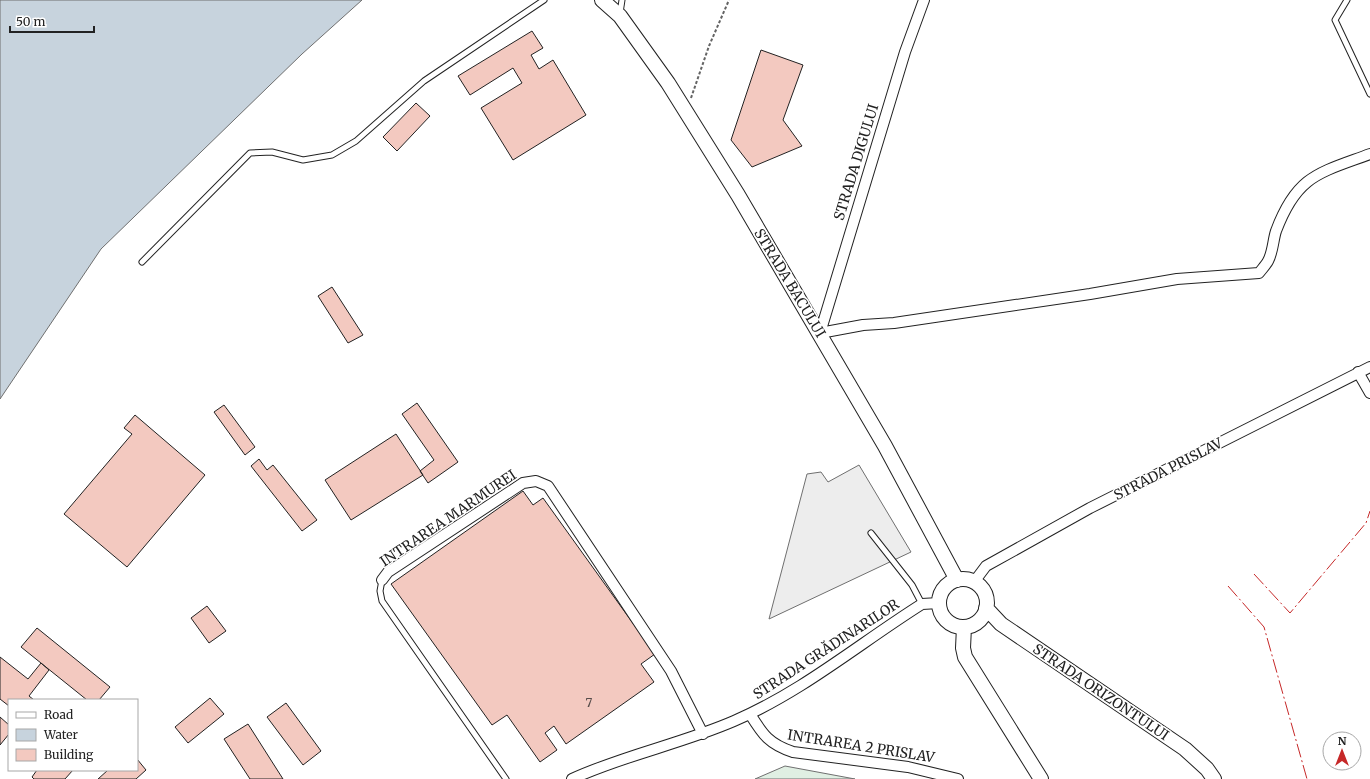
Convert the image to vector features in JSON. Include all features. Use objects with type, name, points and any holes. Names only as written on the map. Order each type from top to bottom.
[{"type":"street","name":"STRADA BACULUI","points":[[602,0],[620,16],[686,111],[820,333],[886,446],[957,580]]},
{"type":"street","name":"STRADA DIGULUI","points":[[820,333],[905,52],[924,0]]},
{"type":"street","points":[[820,333],[863,325],[894,323],[1177,280],[1259,273],[1269,260],[1276,232],[1287,206],[1301,186],[1320,172],[1370,154]]},
{"type":"street","name":"STRADA PRISLAV","points":[[974,582],[986,566],[1090,508],[1370,367]]},
{"type":"street","points":[[1358,372],[1370,393]]},
{"type":"street","name":"INTRAREA MARMUREI","points":[[382,580],[388,572],[523,482],[542,482],[548,486],[671,671],[703,734]]},
{"type":"street","points":[[957,580],[974,582],[985,593],[986,608],[979,622],[964,627],[949,623],[944,618],[939,603],[944,588],[957,580]]},
{"type":"street","name":"STRADA GRĂDINARILOR","points":[[572,779],[604,765],[703,734],[750,714],[793,690],[922,604],[939,603]]},
{"type":"street","name":"STRADA ORIZONTULUI","points":[[986,608],[1001,624],[1185,749],[1207,769],[1214,779]]},
{"type":"street","points":[[964,627],[965,657],[1041,779]]},
{"type":"street","name":"INTRAREA 2 PRISLAV","points":[[750,714],[762,735],[780,748],[794,752],[908,767],[958,779]]},
{"type":"lane","points":[[142,262],[250,153],[272,152],[303,160],[332,155],[356,141],[424,81],[544,0]]},
{"type":"lane","points":[[620,16],[622,0]]},
{"type":"lane","points":[[1347,0],[1336,20],[1370,94]]},
{"type":"lane","points":[[872,533],[912,585],[922,604]]},
{"type":"lane","name":"INTRAREA MARMUREI","points":[[382,580],[380,591],[382,601],[506,779]]},
{"type":"path","points":[[686,111],[709,46],[729,0]]},
{"type":"green space","points":[[785,766],[855,779],[755,779]]},
{"type":"shaded area","points":[[859,465],[911,552],[769,619],[807,474],[821,472],[828,482]]},
{"type":"water","points":[[0,0],[362,0],[302,54],[101,249],[0,399]]},
{"type":"building","points":[[532,31],[543,48],[531,55],[539,69],[553,60],[586,115],[513,160],[481,108],[522,83],[513,68],[470,95],[458,76]]},
{"type":"building","points":[[761,50],[803,65],[783,120],[802,146],[752,167],[731,140]]},
{"type":"building","points":[[416,103],[430,116],[397,151],[383,137]]},
{"type":"building","points":[[332,287],[363,335],[348,343],[318,296]]},
{"type":"building","points":[[417,403],[458,462],[428,483],[420,471],[434,460],[402,414]]},
{"type":"building","points":[[224,405],[255,447],[245,455],[214,412]]},
{"type":"building","points":[[135,415],[205,475],[127,567],[64,514],[132,434],[124,428]]},
{"type":"building","points":[[396,434],[423,475],[351,520],[325,480]]},
{"type":"building","points":[[259,459],[267,470],[273,465],[317,520],[302,531],[251,466]]},
{"type":"building","points":[[523,491],[533,505],[543,498],[655,654],[641,664],[654,682],[566,744],[554,726],[545,733],[557,750],[540,762],[507,715],[492,725],[391,584]]},
{"type":"building","points":[[207,606],[226,631],[209,643],[191,618]]},
{"type":"building","points":[[37,628],[110,687],[100,699],[86,699],[21,647]]},
{"type":"building","points":[[0,657],[28,679],[41,663],[49,670],[29,696],[33,699],[8,699],[8,705],[0,699]]},
{"type":"building","points":[[210,698],[224,714],[188,743],[175,727]]},
{"type":"building","points":[[286,703],[321,751],[303,765],[267,717]]},
{"type":"building","points":[[0,717],[8,724],[8,735],[0,745]]},
{"type":"building","points":[[248,724],[283,779],[250,779],[224,739]]},
{"type":"building","points":[[138,760],[146,770],[136,779],[98,779],[107,771],[138,771]]},
{"type":"building","points":[[36,771],[72,771],[65,779],[34,779],[32,777]]},
{"type":"power","points":[[1254,574],[1290,613],[1366,523],[1370,511]]},
{"type":"power","points":[[1228,586],[1264,627],[1307,779]]}]
